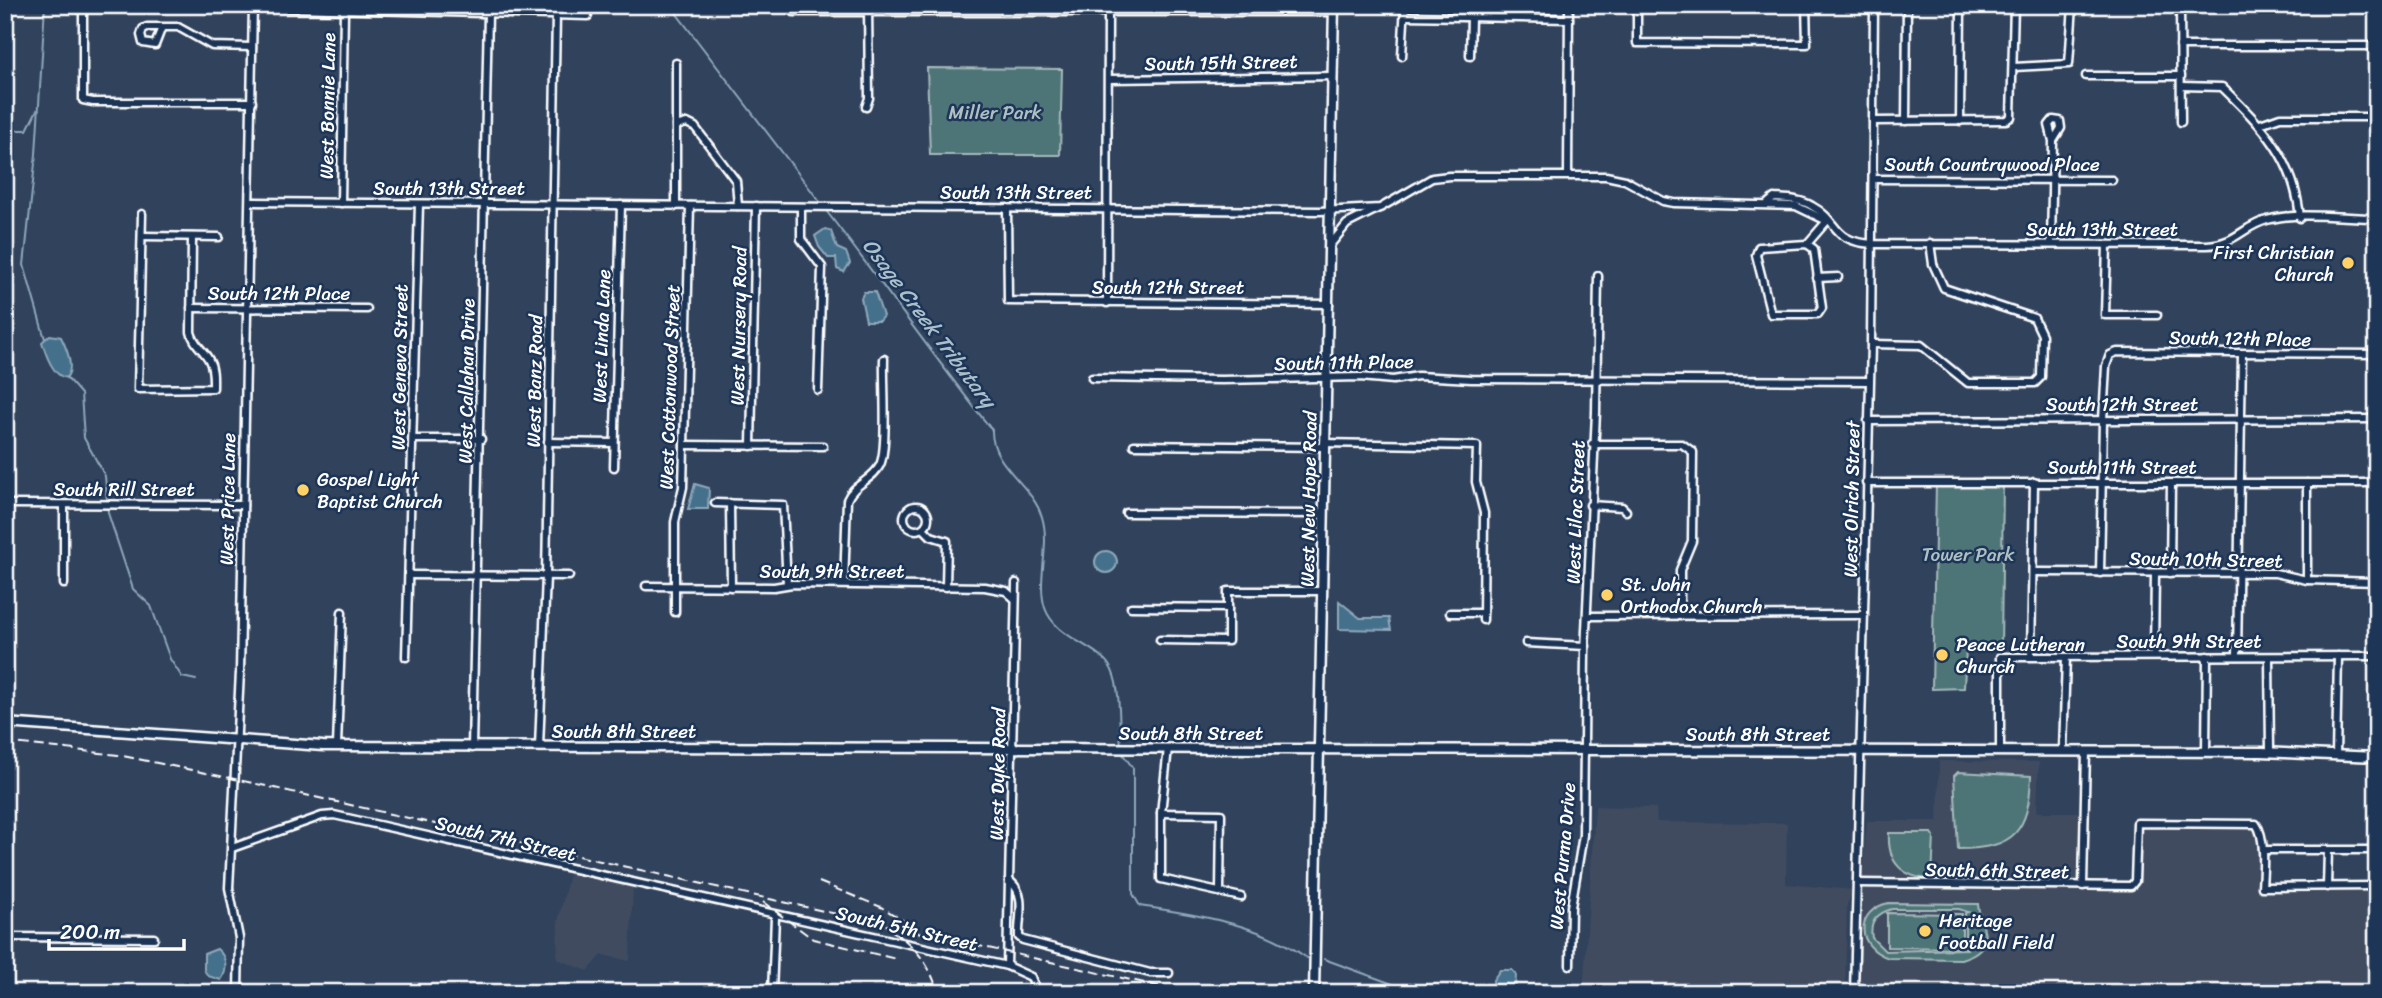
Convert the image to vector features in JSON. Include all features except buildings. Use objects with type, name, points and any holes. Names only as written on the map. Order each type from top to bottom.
[{"type":"main road","name":"West New Hope Road","points":[[1314,993],[1334,8]]},
{"type":"main road","name":"South 8th Street","points":[[5,723],[337,746],[472,748],[2270,752],[2377,757]]},
{"type":"street","points":[[83,5],[83,100],[252,102]]},
{"type":"street","points":[[866,107],[869,99],[868,5]]},
{"type":"street","points":[[1402,56],[1405,5]]},
{"type":"street","points":[[1568,175],[1569,5]]},
{"type":"street","points":[[1637,5],[1637,43],[1807,44],[1806,5]]},
{"type":"street","name":"West Olrich Street","points":[[1854,993],[1871,344],[1874,5]]},
{"type":"street","points":[[1906,121],[1907,5]]},
{"type":"street","points":[[1960,121],[1961,5]]},
{"type":"street","points":[[1873,121],[2006,120],[2011,117],[2014,5]]},
{"type":"street","points":[[2014,67],[2067,65],[2072,59],[2073,5]]},
{"type":"street","points":[[2180,5],[2181,122]]},
{"type":"street","points":[[253,6],[588,16]]},
{"type":"street","name":"West Price Lane","points":[[237,993],[239,938],[229,888],[237,740],[253,6]]},
{"type":"street","points":[[794,12],[1108,13],[1334,8]]},
{"type":"street","name":"West Bonnie Lane","points":[[341,203],[344,10]]},
{"type":"street","points":[[1107,303],[1108,13]]},
{"type":"street","name":"West Callahan Drive","points":[[472,748],[481,439],[488,14]]},
{"type":"street","name":"West Banz Road","points":[[538,747],[546,576],[556,15]]},
{"type":"street","points":[[1405,16],[1569,19]]},
{"type":"street","points":[[1470,56],[1471,17]]},
{"type":"street","points":[[162,27],[184,29],[208,46],[253,47]]},
{"type":"street","points":[[2180,46],[2377,46]]},
{"type":"street","points":[[676,63],[676,206]]},
{"type":"street","name":"South 15th Street","points":[[1109,79],[1333,76]]},
{"type":"street","points":[[2086,76],[2180,76]]},
{"type":"street","points":[[2180,86],[2222,87],[2260,124],[2276,142],[2299,203],[2300,218]]},
{"type":"street","points":[[2260,124],[2280,117],[2377,117]]},
{"type":"street","points":[[676,126],[687,123],[695,127],[736,181],[738,206]]},
{"type":"street","points":[[2051,244],[2053,141]]},
{"type":"street","name":"South 13th Street","points":[[250,202],[1107,209],[1380,208],[1432,178],[1568,175],[1616,177],[1662,201],[1674,203],[1768,203],[1774,198],[1795,199],[1812,206],[1844,238],[1871,244],[2219,245],[2236,239],[2263,220],[2377,218]]},
{"type":"street","name":"South Countrywood Place","points":[[1872,179],[2112,180]]},
{"type":"street","name":"West Geneva Street","points":[[406,657],[419,204]]},
{"type":"street","name":"West Linda Lane","points":[[614,467],[621,205]]},
{"type":"street","name":"West Cottonwood Street","points":[[675,611],[675,522],[683,487],[690,206]]},
{"type":"street","name":"West Nursery Road","points":[[751,446],[756,206]]},
{"type":"street","points":[[801,207],[801,239],[822,267],[818,390]]},
{"type":"street","name":"South 12th Street","points":[[1007,208],[1008,302],[1329,304]]},
{"type":"street","points":[[1330,245],[1347,224],[1380,208]]},
{"type":"street","points":[[142,214],[138,389],[213,388],[212,368],[208,358],[193,341],[192,237]]},
{"type":"street","points":[[1807,244],[1827,221]]},
{"type":"street","points":[[142,236],[219,237]]},
{"type":"street","points":[[1871,344],[1921,345],[1968,383],[2035,383],[2041,377],[2042,335],[2034,318],[1944,288],[1933,264],[1930,243]]},
{"type":"street","points":[[1807,244],[1814,249],[1817,278],[1822,308],[1818,314],[1771,314],[1756,255],[1759,247],[1807,244]]},
{"type":"street","points":[[2107,245],[2105,315],[2157,315]]},
{"type":"street","name":"West Lilac Street","points":[[1585,750],[1598,276]]},
{"type":"street","points":[[1817,278],[1838,277]]},
{"type":"street","name":"South 12th Place","points":[[191,308],[367,309]]},
{"type":"street","name":"South 12th Place","points":[[2103,420],[2107,360],[2117,352],[2377,354]]},
{"type":"street","points":[[2238,656],[2242,354]]},
{"type":"street","points":[[844,584],[847,500],[851,489],[873,475],[882,459],[884,359]]},
{"type":"street","name":"South 11th Place","points":[[1092,378],[1869,381]]},
{"type":"street","name":"South 12th Street","points":[[1868,421],[2377,419]]},
{"type":"street","points":[[2100,573],[2103,420]]},
{"type":"street","points":[[413,439],[481,439]]},
{"type":"street","points":[[548,442],[614,443]]},
{"type":"street","points":[[1592,444],[1682,444],[1693,452],[1692,541],[1680,570],[1679,616]]},
{"type":"street","points":[[1134,445],[1477,446],[1476,482],[1484,513],[1483,616],[1450,613]]},
{"type":"street","points":[[684,446],[823,446]]},
{"type":"street","points":[[2031,656],[2034,482]]},
{"type":"street","name":"South 11th Street","points":[[1866,483],[2377,483]]},
{"type":"street","points":[[2169,573],[2171,483]]},
{"type":"street","points":[[2307,484],[2307,580]]},
{"type":"street","points":[[715,503],[783,505],[787,584]]},
{"type":"street","points":[[730,503],[731,587]]},
{"type":"street","name":"South Rill Street","points":[[5,504],[243,505]]},
{"type":"street","points":[[64,505],[64,584]]},
{"type":"street","points":[[1590,505],[1622,507],[1626,511]]},
{"type":"street","points":[[911,506],[920,506],[926,510],[928,517],[923,528],[914,530],[904,522],[905,511],[911,506]]},
{"type":"street","points":[[1126,513],[1323,514]]},
{"type":"street","points":[[923,528],[931,536],[947,541],[946,587]]},
{"type":"street","name":"South 10th Street","points":[[2033,572],[2275,573],[2307,580],[2377,582]]},
{"type":"street","points":[[2154,655],[2155,573]]},
{"type":"street","points":[[409,575],[569,576]]},
{"type":"street","name":"West Dyke Road","points":[[1007,966],[1016,583]]},
{"type":"street","name":"South 9th Street","points":[[646,586],[844,584],[946,587],[996,589],[1006,591],[1015,599]]},
{"type":"street","points":[[1160,640],[1228,641],[1228,591],[1322,591]]},
{"type":"street","points":[[1131,607],[1228,608]]},
{"type":"street","points":[[337,746],[342,612]]},
{"type":"street","points":[[1587,616],[1864,615]]},
{"type":"street","points":[[1526,643],[1586,646]]},
{"type":"street","points":[[2206,752],[2207,656]]},
{"type":"street","points":[[2336,756],[2338,656]]},
{"type":"street","name":"South 9th Street","points":[[2000,751],[2000,657],[2377,656]]},
{"type":"street","points":[[2063,752],[2066,657]]},
{"type":"street","points":[[2270,657],[2270,752]]},
{"type":"street","points":[[1168,748],[1161,814],[1161,879],[1241,897]]},
{"type":"street","name":"West Purma Drive","points":[[1570,965],[1571,907],[1583,848],[1585,750]]},
{"type":"street","points":[[2083,886],[2086,752]]},
{"type":"street","points":[[1161,814],[1221,814],[1220,892]]},
{"type":"street","name":"South 7th Street","points":[[232,848],[322,816],[334,815],[775,916]]},
{"type":"street","name":"South 6th Street","points":[[1857,883],[2131,886],[2135,881],[2137,823],[2256,824],[2260,828],[2263,850]]},
{"type":"street","points":[[2377,850],[2263,850],[2262,887],[2377,886]]},
{"type":"street","points":[[2328,850],[2328,887]]},
{"type":"street","points":[[1011,882],[1018,888],[1020,897],[1019,937],[1023,940],[1150,973],[1169,973]]},
{"type":"street","points":[[772,993],[775,916]]},
{"type":"street","name":"South 5th Street","points":[[775,916],[1007,966],[1031,977],[1037,993]]},
{"type":"street","points":[[5,937],[154,938]]},
{"type":"shaded area","points":[[825,229],[831,231],[837,248],[846,252],[850,263],[844,272],[837,269],[836,258],[828,258],[819,247],[815,236]]},
{"type":"shaded area","points":[[864,292],[875,292],[883,316],[879,321],[866,321],[861,298]]},
{"type":"shaded area","points":[[50,335],[61,337],[66,347],[70,369],[66,378],[57,373],[46,353],[42,342]]},
{"type":"shaded area","points":[[695,484],[709,488],[708,509],[688,509]]},
{"type":"shaded area","points":[[1106,551],[1114,554],[1117,562],[1114,570],[1106,573],[1098,570],[1095,562],[1098,554]]},
{"type":"shaded area","points":[[1339,601],[1360,618],[1389,618],[1391,630],[1339,629]]},
{"type":"shaded area","points":[[1939,761],[2039,762],[2037,812],[2082,812],[2080,883],[2131,886],[2135,881],[2137,823],[2256,824],[2263,887],[2377,886],[2377,993],[1854,993],[1867,821],[1938,821]]},
{"type":"shaded area","points":[[1595,806],[1656,808],[1657,822],[1787,823],[1786,884],[1854,890],[1847,904],[1845,993],[1583,993]]},
{"type":"shaded area","points":[[569,874],[633,888],[630,961],[602,955],[588,971],[557,959],[558,921]]},
{"type":"shaded area","points":[[217,949],[225,964],[221,980],[208,976],[204,970],[204,954]]},
{"type":"shaded area","points":[[1500,970],[1512,970],[1516,974],[1515,993],[1494,993],[1493,980]]},
{"type":"green space","name":"Miller Park","points":[[927,68],[1062,69],[1060,155],[930,155]]},
{"type":"green space","name":"Tower Park","points":[[1936,483],[2003,483],[2001,650],[1966,649],[1964,688],[1932,689]]},
{"type":"green space","points":[[1958,772],[2031,776],[2027,811],[2015,833],[1993,845],[1958,849],[1954,776]]},
{"type":"green space","points":[[1889,833],[1932,833],[1932,879],[1913,876],[1899,867],[1891,853]]},
{"type":"green space","points":[[1889,903],[1978,904],[1984,942],[1973,954],[1961,959],[1889,958],[1878,953],[1865,938],[1865,921],[1878,907]],"holes":[[[1892,909],[1959,909],[1968,912],[1965,913],[1965,948],[1968,949],[1885,951],[1872,938],[1873,923],[1878,916]]]},
{"type":"green space","name":"Heritage Football Field","points":[[1887,913],[1962,914],[1962,948],[1887,947]]},
{"type":"waterway","points":[[45,5],[36,154],[24,265],[45,339]]},
{"type":"waterway","name":"Osage Creek Tributary","points":[[670,5],[820,202]]},
{"type":"waterway","points":[[5,130],[27,130],[37,110]]},
{"type":"waterway","name":"Osage Creek Tributary","points":[[827,212],[992,430],[993,443],[998,454],[1037,505],[1042,517],[1045,540],[1042,586],[1045,608],[1057,626],[1109,665],[1118,693],[1121,745]]},
{"type":"waterway","points":[[66,377],[81,394],[84,438],[105,476],[108,513],[133,589],[151,606],[170,659],[182,677],[196,680]]},
{"type":"waterway","name":"Osage Creek Tributary","points":[[1122,753],[1133,768],[1133,894],[1140,906],[1227,922],[1269,936],[1307,958]]},
{"type":"waterway","name":"Osage Creek Tributary","points":[[1324,959],[1398,986],[1405,993]]},
{"type":"railway","points":[[5,742],[118,755],[230,778],[1189,993]]},
{"type":"railway","points":[[819,882],[881,907],[914,927]]},
{"type":"railway","points":[[763,902],[813,939],[896,959]]},
{"type":"railway","points":[[892,931],[921,957],[938,993]]},
{"type":"railway","points":[[1182,990],[1251,993]]},
{"type":"place","name":"First Christian Church","points":[[2348,263]]},
{"type":"place","name":"Gospel Light Baptist Church","points":[[303,490]]},
{"type":"place","name":"St. John Orthodox Church","points":[[1607,595]]},
{"type":"place","name":"Peace Lutheran Church","points":[[1942,655]]},
{"type":"place","name":"Heritage Football Field","points":[[1925,931]]}]
